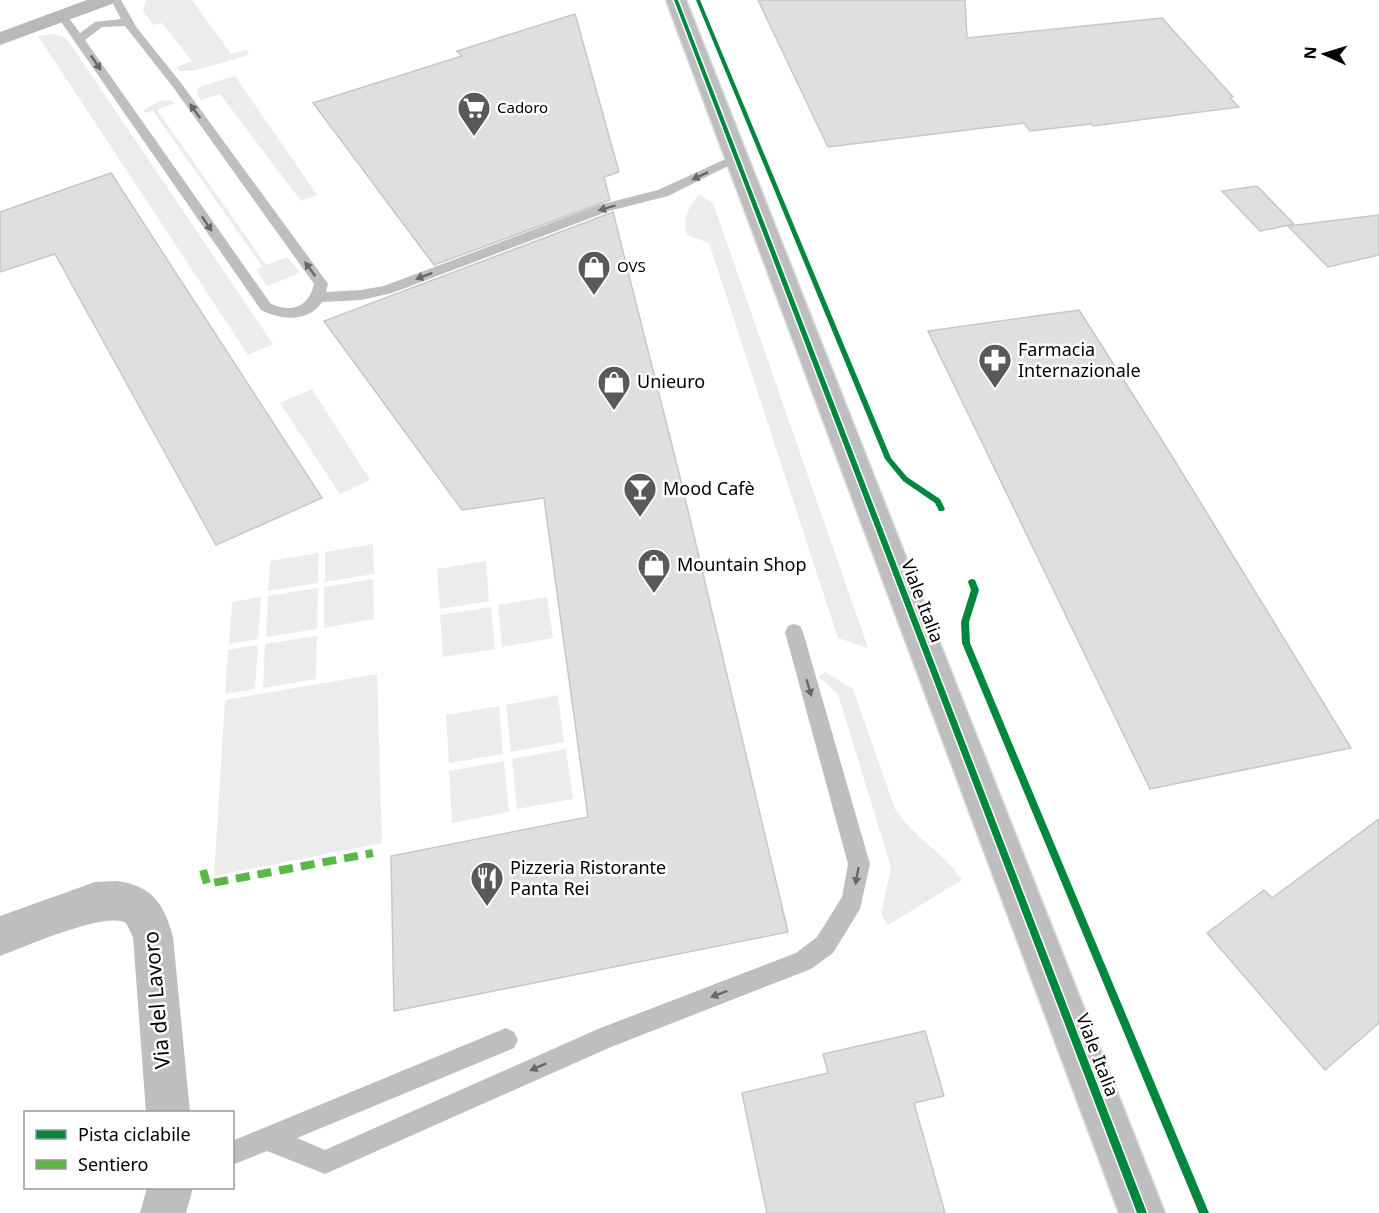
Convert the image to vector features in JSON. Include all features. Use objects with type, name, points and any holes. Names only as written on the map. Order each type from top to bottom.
[{"type":"main road","name":"Viale Italia","points":[[676,0],[1142,1213]]},
{"type":"main road","name":"Via del Lavoro","points":[[0,936],[95,902],[125,901],[136,904],[145,912],[150,922],[168,1111]]},
{"type":"main road","points":[[163,1213],[170,1189]]},
{"type":"main road","points":[[175,1189],[178,1213]]},
{"type":"street","points":[[0,39],[105,0]]},
{"type":"lane","points":[[62,16],[266,307],[276,312],[291,314],[309,308],[320,297],[321,284],[128,22],[116,0]]},
{"type":"lane","points":[[79,39],[99,24],[128,22]]},
{"type":"lane","points":[[320,297],[361,295],[387,290],[604,208],[663,193],[736,159]]},
{"type":"lane","points":[[268,1139],[325,1162],[606,1037],[803,961],[825,945],[852,901],[859,864],[794,632]]},
{"type":"lane","points":[[234,1152],[506,1040]]},
{"type":"shaded area","points":[[146,0],[192,0],[231,54],[247,50],[249,53],[246,56],[192,71],[179,71],[176,67],[192,61],[162,23],[153,25],[143,10]]},
{"type":"shaded area","points":[[51,34],[67,39],[273,344],[248,355],[38,36]]},
{"type":"shaded area","points":[[235,76],[317,195],[301,201],[220,94],[201,100],[197,94],[199,87]]},
{"type":"shaded area","points":[[170,100],[175,103],[157,110],[266,265],[287,257],[300,273],[267,286],[256,270],[262,266],[153,111],[145,113],[143,110],[160,101]]},
{"type":"shaded area","points":[[699,194],[713,203],[868,648],[838,638],[709,243],[687,235],[685,224],[687,213]]},
{"type":"shaded area","points":[[312,389],[370,480],[340,494],[280,403]]},
{"type":"shaded area","points":[[373,544],[374,574],[325,582],[325,552]]},
{"type":"shaded area","points":[[319,553],[318,583],[268,591],[270,561]]},
{"type":"shaded area","points":[[486,561],[489,601],[440,609],[437,569]]},
{"type":"shaded area","points":[[373,579],[374,619],[324,628],[324,587]]},
{"type":"shaded area","points":[[318,588],[317,629],[266,637],[268,596]]},
{"type":"shaded area","points":[[261,597],[258,639],[229,644],[232,602]]},
{"type":"shaded area","points":[[547,597],[553,638],[502,647],[498,605]]},
{"type":"shaded area","points":[[491,607],[495,649],[443,657],[440,615]]},
{"type":"shaded area","points":[[317,636],[316,679],[263,688],[265,644]]},
{"type":"shaded area","points":[[258,645],[255,689],[225,694],[228,650]]},
{"type":"shaded area","points":[[825,672],[853,689],[895,809],[910,828],[946,861],[962,880],[888,925],[881,914],[891,867],[838,694],[818,676]]},
{"type":"shaded area","points":[[377,674],[382,843],[214,876],[225,700]]},
{"type":"shaded area","points":[[558,695],[564,742],[511,752],[506,705]]},
{"type":"shaded area","points":[[499,706],[503,754],[449,763],[446,715]]},
{"type":"shaded area","points":[[566,749],[573,799],[517,809],[512,759]]},
{"type":"shaded area","points":[[504,761],[509,812],[452,823],[449,771]]},
{"type":"building","points":[[758,0],[965,0],[967,38],[1162,18],[1233,97],[1230,98],[1239,107],[1093,126],[1091,124],[1030,131],[1024,123],[828,147]]},
{"type":"building","name":"Cadoro","points":[[575,14],[619,172],[604,177],[610,200],[434,265],[313,103],[462,56],[457,51]]},
{"type":"building","points":[[111,173],[322,498],[216,545],[55,254],[0,272],[0,212]]},
{"type":"building","points":[[1257,186],[1294,224],[1260,231],[1222,191]]},
{"type":"building","points":[[613,212],[680,477],[788,932],[394,1011],[391,856],[588,817],[544,498],[462,510],[324,321]]},
{"type":"building","points":[[1379,215],[1379,255],[1328,267],[1288,226]]},
{"type":"building","points":[[1079,310],[1170,453],[1351,748],[1150,789],[928,331]]},
{"type":"building","points":[[1379,819],[1379,1023],[1325,1070],[1207,933],[1264,890],[1272,898]]},
{"type":"building","points":[[925,1031],[944,1096],[914,1103],[945,1213],[767,1213],[742,1093],[828,1073],[823,1054]]},
{"type":"marked path","points":[[203,870],[207,884],[373,853]]},
{"type":"cycle path","points":[[676,0],[1142,1213]]},
{"type":"cycle path","points":[[698,0],[888,459],[905,479],[938,501],[941,509]]},
{"type":"cycle path","points":[[972,582],[975,590],[965,622],[966,643],[1204,1213]]},
{"type":"place","name":"Cadoro","points":[[474,137]]},
{"type":"place","name":"OVS","points":[[594,296]]},
{"type":"place","name":"Farmacia Internazionale","points":[[995,389]]},
{"type":"place","name":"Unieuro","points":[[614,411]]},
{"type":"place","name":"Mood Cafè","points":[[640,518]]},
{"type":"place","name":"Mountain Shop","points":[[654,594]]},
{"type":"place","name":"Pizzeria Ristorante Panta Rei","points":[[487,907]]}]
